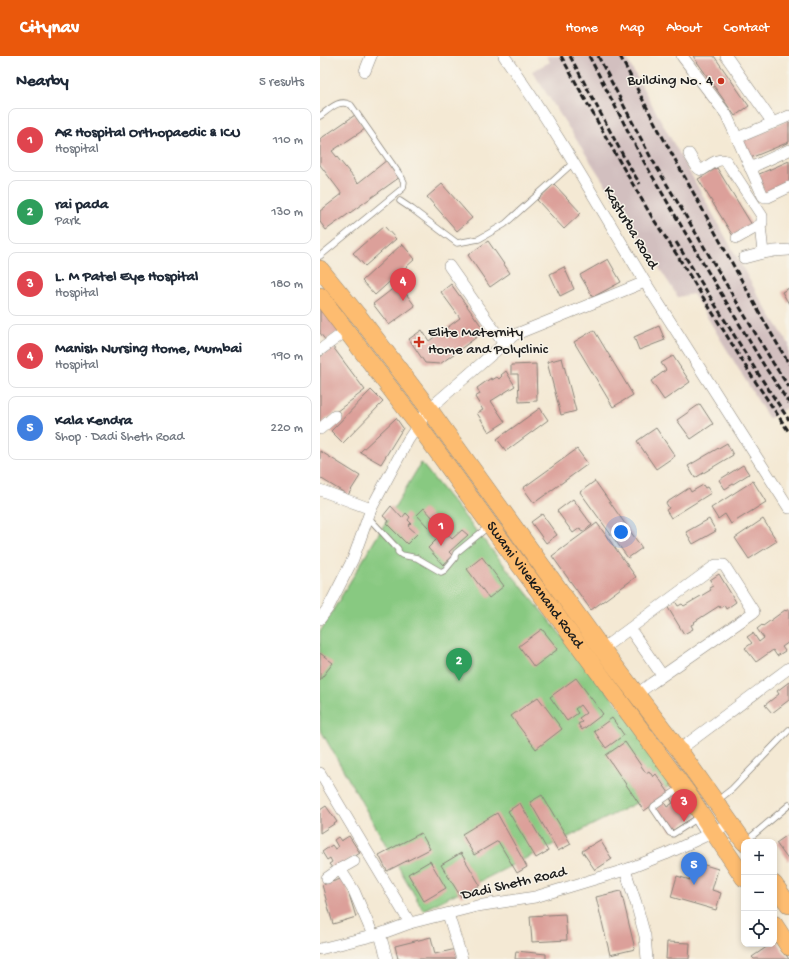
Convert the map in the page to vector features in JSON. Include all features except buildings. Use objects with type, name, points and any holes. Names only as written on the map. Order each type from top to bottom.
[{"type":"main road","name":"Swami Vivekanand Road","points":[[320,269],[360,318],[429,409],[602,649],[637,694],[742,839]]},
{"type":"main road","name":"Swami Vivekanand Road","points":[[320,297],[418,425],[685,791],[710,834],[742,875]]},
{"type":"main road","points":[[777,888],[789,906]]},
{"type":"main road","points":[[777,929],[789,947]]},
{"type":"street","points":[[365,71],[371,56]]},
{"type":"street","name":"Kasturba Road","points":[[320,619],[328,608],[353,559],[369,513],[408,440],[429,409],[514,336],[645,282],[573,163],[523,83],[504,56]]},
{"type":"street","points":[[682,56],[726,114],[763,196],[768,196],[789,186]]},
{"type":"street","points":[[726,56],[773,123]]},
{"type":"street","points":[[737,138],[789,116]]},
{"type":"street","points":[[750,168],[789,150]]},
{"type":"street","points":[[689,154],[700,170],[719,160],[726,161],[762,216],[762,223],[760,225],[764,253]]},
{"type":"street","points":[[737,238],[760,225]]},
{"type":"street","points":[[744,258],[774,251],[789,250]]},
{"type":"street","points":[[449,266],[504,344]]},
{"type":"street","points":[[645,282],[789,508]]},
{"type":"street","points":[[320,297],[334,286]]},
{"type":"street","points":[[320,350],[346,331]]},
{"type":"street","points":[[320,428],[335,416]]},
{"type":"street","points":[[320,490],[369,513]]},
{"type":"street","points":[[602,649],[716,565],[724,565],[754,612],[637,694]]},
{"type":"street","points":[[630,629],[662,676]]},
{"type":"street","points":[[678,750],[789,668]]},
{"type":"street","points":[[320,773],[410,923]]},
{"type":"street","name":"Dadi Sheth Road","points":[[320,949],[377,935],[410,923],[477,906],[535,897],[625,870],[666,854],[731,823]]},
{"type":"street","points":[[326,878],[354,861]]},
{"type":"street","points":[[340,869],[354,891],[368,921],[377,935],[387,959]]},
{"type":"street","points":[[625,870],[645,936],[647,959]]},
{"type":"street","points":[[448,914],[462,959]]},
{"type":"lane","points":[[320,116],[338,103],[347,102],[351,105],[404,182],[403,188],[320,256]]},
{"type":"lane","points":[[400,201],[457,243],[479,239],[505,224],[573,163]]},
{"type":"lane","points":[[369,513],[398,549],[398,552],[417,558],[441,572],[445,570],[455,558],[456,553],[490,525]]},
{"type":"lane","points":[[715,802],[732,789],[789,730]]},
{"type":"lane","points":[[681,788],[685,791],[699,814],[694,820],[673,834],[670,833],[653,808],[681,788]]},
{"type":"lane","points":[[748,839],[789,804]]},
{"type":"lane","points":[[694,820],[710,834]]},
{"type":"shaded area","points":[[546,56],[625,56],[759,297],[789,344],[789,406],[769,419],[693,294],[678,297],[532,71],[550,62]]},
{"type":"green space","points":[[421,463],[680,781],[423,910],[320,729],[320,632]]},
{"type":"railway","points":[[561,56],[652,217],[751,375],[789,432]]},
{"type":"railway","points":[[570,56],[626,161],[640,184]]},
{"type":"railway","points":[[589,56],[643,160],[765,367],[789,403]]},
{"type":"railway","points":[[598,56],[650,156],[773,363],[789,387]]},
{"type":"railway","points":[[620,56],[656,125],[789,364]]},
{"type":"railway","points":[[676,242],[757,372],[789,420]]},
{"type":"place","name":"Building No. 4","points":[[721,81]]},
{"type":"place","name":"Manish Nursing Home, Mumbai","points":[[403,301]]},
{"type":"place","name":"Elite Maternity Home and Polyclinic","points":[[419,342]]},
{"type":"place","name":"AR Hospital Orthopaedic & ICU","points":[[441,546]]},
{"type":"place","name":"rai pada","points":[[459,681]]},
{"type":"place","name":"L. M Patel Eye Hospital","points":[[684,822]]},
{"type":"place","name":"Kala Kendra","points":[[694,885]]}]
